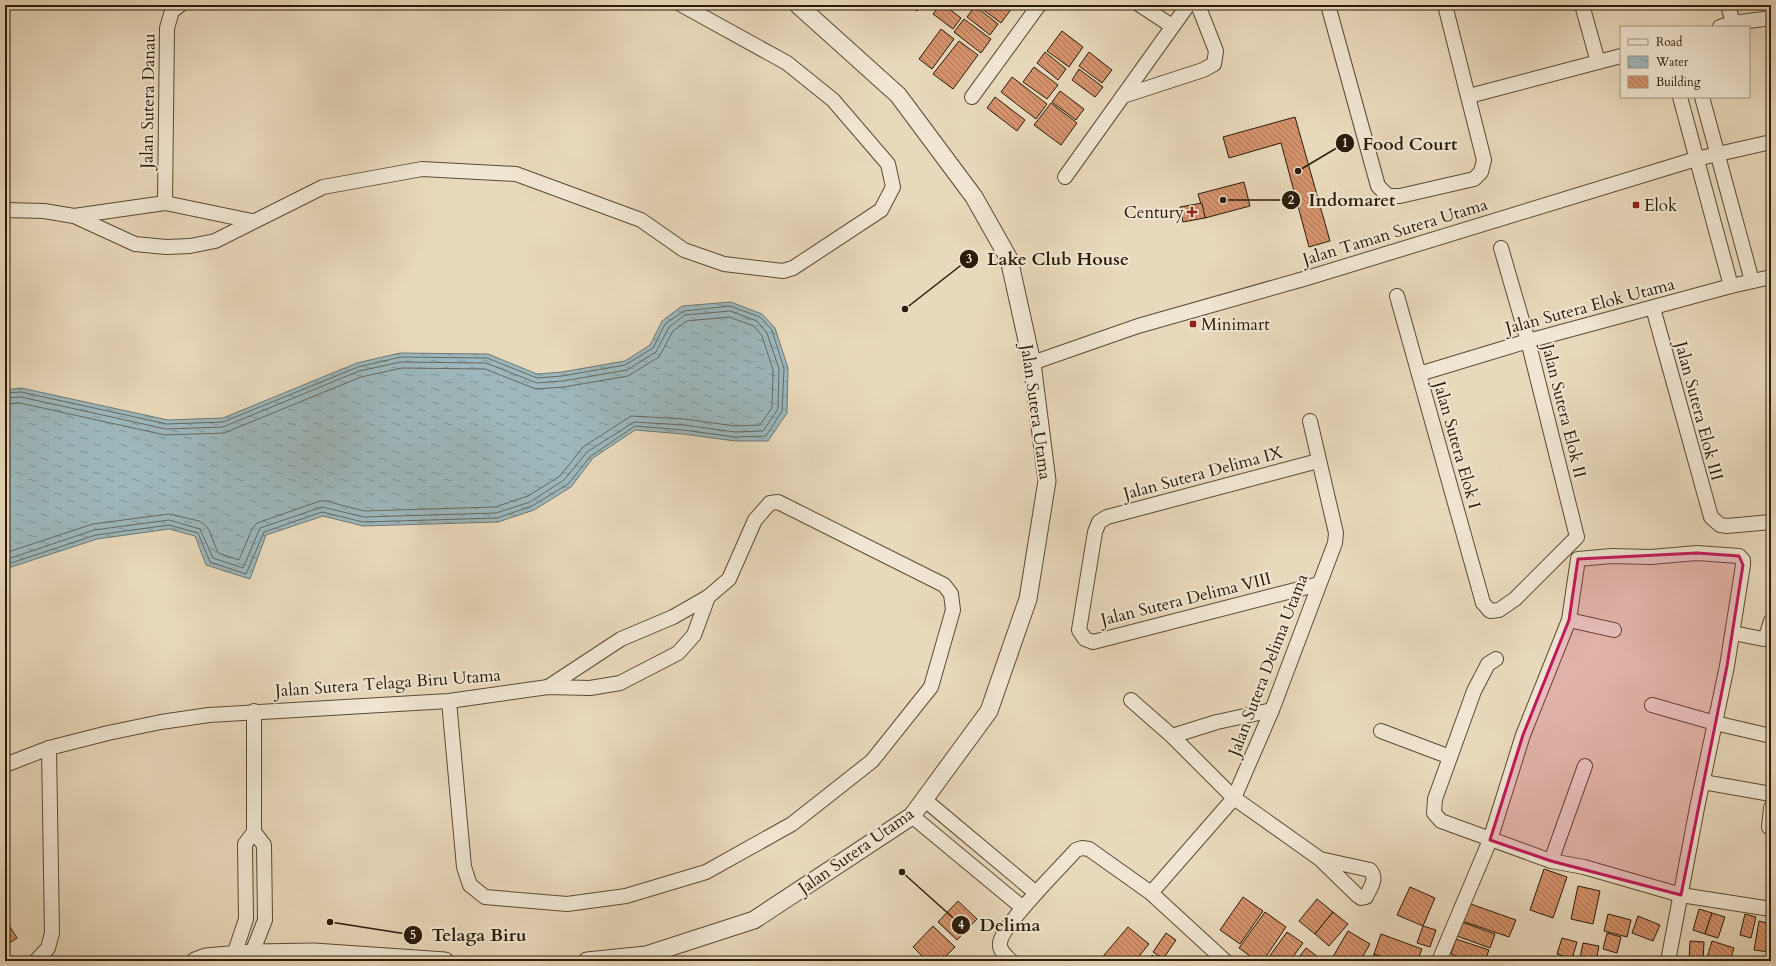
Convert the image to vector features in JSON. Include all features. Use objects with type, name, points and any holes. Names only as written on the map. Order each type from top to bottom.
[{"type":"street","name":"Jalan Sutera Danau","points":[[165,202],[167,28],[172,11],[180,5]]},
{"type":"street","points":[[5,210],[44,211],[74,216],[136,244],[166,247],[190,246],[215,241],[252,221],[323,187],[422,169],[516,174],[641,220],[684,250],[724,264],[783,271],[793,268],[881,210],[893,187],[888,164],[833,100],[787,63],[682,5]]},
{"type":"street","points":[[972,97],[1039,5]]},
{"type":"street","points":[[1140,5],[1172,26]]},
{"type":"street","points":[[1065,177],[1188,5]]},
{"type":"street","points":[[1123,96],[1203,70],[1214,64],[1216,51],[1198,5]]},
{"type":"street","points":[[1328,5],[1378,186],[1388,196],[1400,196],[1474,179],[1481,172],[1484,160],[1445,5]]},
{"type":"street","points":[[1582,5],[1598,62]]},
{"type":"street","points":[[1728,5],[1727,25],[1771,18]]},
{"type":"street","name":"Jalan Sutera Utama","points":[[587,961],[646,955],[754,920],[912,816],[989,711],[1028,599],[1047,481],[1032,363],[1009,259],[974,197],[898,95],[801,6]]},
{"type":"street","points":[[1469,96],[1620,56]]},
{"type":"street","points":[[1680,98],[1730,286]]},
{"type":"street","points":[[1702,98],[1752,281]]},
{"type":"street","name":"Jalan Taman Sutera Utama","points":[[1032,363],[1138,326],[1306,278],[1696,159],[1771,142]]},
{"type":"street","points":[[74,216],[165,202],[252,221]]},
{"type":"street","name":"Jalan Sutera Elok II","points":[[1483,603],[1490,611],[1499,610],[1515,599],[1577,537],[1528,341],[1501,248]]},
{"type":"street","name":"Jalan Sutera Elok Utama","points":[[1419,374],[1528,341],[1730,286],[1771,277]]},
{"type":"street","name":"Jalan Sutera Elok I","points":[[1397,296],[1483,603]]},
{"type":"street","name":"Jalan Sutera Elok III","points":[[1653,308],[1708,511],[1720,525],[1727,526],[1771,522]]},
{"type":"street","name":"Jalan Sutera Delima Utama","points":[[1151,893],[1234,798],[1272,710],[1335,543],[1336,533],[1318,461],[1310,421]]},
{"type":"street","name":"Jalan Sutera Delima IX","points":[[1085,640],[1079,630],[1095,532],[1099,522],[1107,517],[1318,461]]},
{"type":"street","name":"Jalan Sutera Telaga Biru Utama","points":[[449,700],[464,867],[470,885],[486,897],[567,904],[626,896],[706,872],[792,824],[872,761],[931,687],[953,610],[951,594],[944,585],[778,502],[770,503],[755,520],[729,579],[708,598],[673,617],[621,640],[548,687]]},
{"type":"street","points":[[1439,961],[1490,840],[1523,735],[1569,620],[1578,558],[1612,556],[1651,557],[1697,553],[1739,556],[1743,560],[1743,565],[1733,633],[1668,961]]},
{"type":"street","name":"Jalan Sutera Delima VIII","points":[[1085,640],[1093,642],[1319,584]]},
{"type":"street","name":"Jalan Sutera Telaga Biru Utama","points":[[5,765],[49,748],[161,722],[209,715],[449,700],[548,687],[590,688],[620,683],[678,653],[694,635],[708,598]]},
{"type":"street","points":[[1569,620],[1614,630]]},
{"type":"street","points":[[1733,633],[1763,639],[1766,637],[1771,621]]},
{"type":"street","points":[[1496,659],[1488,664],[1474,691],[1435,799],[1434,813],[1441,821],[1551,861],[1584,867],[1681,895],[1771,909]]},
{"type":"street","points":[[1131,700],[1172,736],[1234,798],[1320,859]]},
{"type":"street","points":[[1652,705],[1715,723],[1771,736]]},
{"type":"street","points":[[1172,736],[1217,722],[1272,710]]},
{"type":"street","name":"Jalan Sutera Telaga Biru Utama","points":[[234,958],[246,919],[245,844],[254,832],[254,711]]},
{"type":"street","points":[[1381,731],[1450,757]]},
{"type":"street","points":[[36,961],[48,948],[52,933],[49,748]]},
{"type":"street","points":[[1551,861],[1585,766]]},
{"type":"street","points":[[1703,782],[1771,794]]},
{"type":"street","points":[[924,800],[1036,893]]},
{"type":"street","points":[[1771,808],[1769,827],[1771,828]]},
{"type":"street","points":[[912,816],[1023,908]]},
{"type":"street","points":[[252,957],[265,920],[264,845],[254,832]]},
{"type":"street","points":[[1011,961],[1002,952],[1000,944],[1003,933],[1036,893],[1076,850],[1082,848],[1089,849],[1151,893],[1225,961]]},
{"type":"street","points":[[195,961],[206,957],[234,958],[314,952],[445,961]]},
{"type":"highlighted area","points":[[1697,553],[1739,556],[1743,565],[1727,666],[1681,895],[1551,861],[1490,840],[1523,735],[1569,620],[1578,559]]},
{"type":"water","points":[[731,302],[762,314],[775,328],[788,368],[787,413],[768,441],[735,441],[683,434],[635,430],[593,458],[571,487],[534,510],[498,522],[363,526],[323,516],[266,535],[250,579],[206,565],[195,536],[169,529],[97,539],[5,569],[5,390],[21,388],[168,420],[223,418],[357,363],[400,353],[488,354],[537,374],[562,372],[625,361],[650,345],[662,321],[682,306]]},
{"type":"building","points":[[909,5],[921,5],[917,11]]},
{"type":"building","points":[[940,5],[944,5],[961,18],[953,29],[933,14]]},
{"type":"building","points":[[1009,5],[1012,8],[1001,23],[978,6]]},
{"type":"building","points":[[975,6],[998,24],[990,35],[967,17]]},
{"type":"building","points":[[964,19],[991,39],[981,53],[954,32]]},
{"type":"building","points":[[941,29],[954,39],[932,69],[919,59]]},
{"type":"building","points":[[1062,31],[1083,47],[1069,67],[1047,51]]},
{"type":"building","points":[[959,41],[978,55],[953,89],[933,74]]},
{"type":"building","points":[[1045,52],[1066,69],[1058,80],[1037,63]]},
{"type":"building","points":[[1089,52],[1112,70],[1102,83],[1079,66]]},
{"type":"building","points":[[1034,67],[1058,85],[1047,99],[1023,82]]},
{"type":"building","points":[[1079,69],[1103,87],[1095,97],[1072,80]]},
{"type":"building","points":[[1012,77],[1047,104],[1036,119],[1001,92]]},
{"type":"building","points":[[1060,91],[1084,109],[1076,120],[1052,102]]},
{"type":"building","points":[[995,97],[1025,120],[1017,131],[987,108]]},
{"type":"building","points":[[1051,103],[1077,123],[1061,145],[1034,125]]},
{"type":"building","points":[[1295,117],[1330,241],[1309,247],[1281,143],[1229,158],[1223,137]]},
{"type":"building","points":[[1244,182],[1250,206],[1205,218],[1198,194]]},
{"type":"building","points":[[1202,203],[1205,218],[1183,222],[1180,207]]},
{"type":"building","points":[[1544,869],[1567,877],[1553,918],[1530,910]]},
{"type":"building","points":[[1578,886],[1600,891],[1593,924],[1571,919]]},
{"type":"building","points":[[1410,887],[1435,898],[1423,926],[1397,915]]},
{"type":"building","points":[[1243,897],[1263,911],[1240,944],[1220,930]]},
{"type":"building","points":[[1317,899],[1333,912],[1315,934],[1299,921]]},
{"type":"building","points":[[958,901],[977,919],[957,940],[938,922]]},
{"type":"building","points":[[1468,903],[1516,920],[1509,937],[1462,921]]},
{"type":"building","points":[[1699,909],[1712,913],[1705,934],[1693,930]]},
{"type":"building","points":[[1265,912],[1286,927],[1263,961],[1257,961],[1239,948]]},
{"type":"building","points":[[1333,912],[1348,924],[1329,946],[1315,934]]},
{"type":"building","points":[[1712,913],[1725,917],[1718,938],[1705,934]]},
{"type":"building","points":[[1608,914],[1631,920],[1627,937],[1604,931]]},
{"type":"building","points":[[1745,914],[1756,917],[1751,938],[1740,935]]},
{"type":"building","points":[[1638,916],[1660,925],[1653,941],[1632,933]]},
{"type":"building","points":[[5,919],[17,938],[5,946]]},
{"type":"building","points":[[1759,921],[1771,924],[1769,952],[1754,950]]},
{"type":"building","points":[[1462,922],[1495,934],[1490,948],[1457,936]]},
{"type":"building","points":[[933,926],[955,947],[941,961],[927,961],[913,947]]},
{"type":"building","points":[[1423,926],[1436,930],[1430,947],[1417,943]]},
{"type":"building","points":[[1128,927],[1149,944],[1135,961],[1099,961]]},
{"type":"building","points":[[1348,931],[1370,944],[1360,961],[1331,960]]},
{"type":"building","points":[[1287,932],[1303,943],[1290,961],[1266,961]]},
{"type":"building","points":[[1166,933],[1176,940],[1163,959],[1153,952]]},
{"type":"building","points":[[1607,933],[1621,937],[1617,953],[1603,949]]},
{"type":"building","points":[[1381,934],[1422,949],[1417,961],[1393,961],[1374,954]]},
{"type":"building","points":[[1562,938],[1577,942],[1572,959],[1557,954]]},
{"type":"building","points":[[1456,939],[1489,950],[1485,961],[1470,961],[1451,954]]},
{"type":"building","points":[[1690,941],[1704,942],[1703,961],[1689,961]]},
{"type":"building","points":[[1712,941],[1734,948],[1730,961],[1706,961]]},
{"type":"building","points":[[1583,943],[1599,946],[1596,961],[1580,958]]},
{"type":"building","points":[[1306,948],[1322,960],[1322,961],[1296,961]]},
{"type":"building","points":[[1374,954],[1393,961],[1371,961]]},
{"type":"building","points":[[1152,955],[1159,961],[1146,961]]},
{"type":"building","points":[[1445,955],[1459,961],[1443,961]]},
{"type":"building","points":[[1601,956],[1625,959],[1625,961],[1601,961]]},
{"type":"building","points":[[1632,956],[1645,959],[1644,961],[1631,961]]},
{"type":"building","points":[[1672,956],[1689,957],[1689,961],[1671,961]]},
{"type":"building","points":[[1490,957],[1500,961],[1488,961]]},
{"type":"place","name":"Food Court","points":[[1298,171]]},
{"type":"place","name":"Indomaret","points":[[1223,200]]},
{"type":"place","name":"Elok","points":[[1636,205]]},
{"type":"place","name":"Century","points":[[1192,212]]},
{"type":"place","name":"Lake Club House","points":[[905,309]]},
{"type":"place","name":"Minimart","points":[[1193,324]]},
{"type":"place","name":"Delima","points":[[902,872]]},
{"type":"place","name":"Telaga Biru","points":[[330,922]]}]
